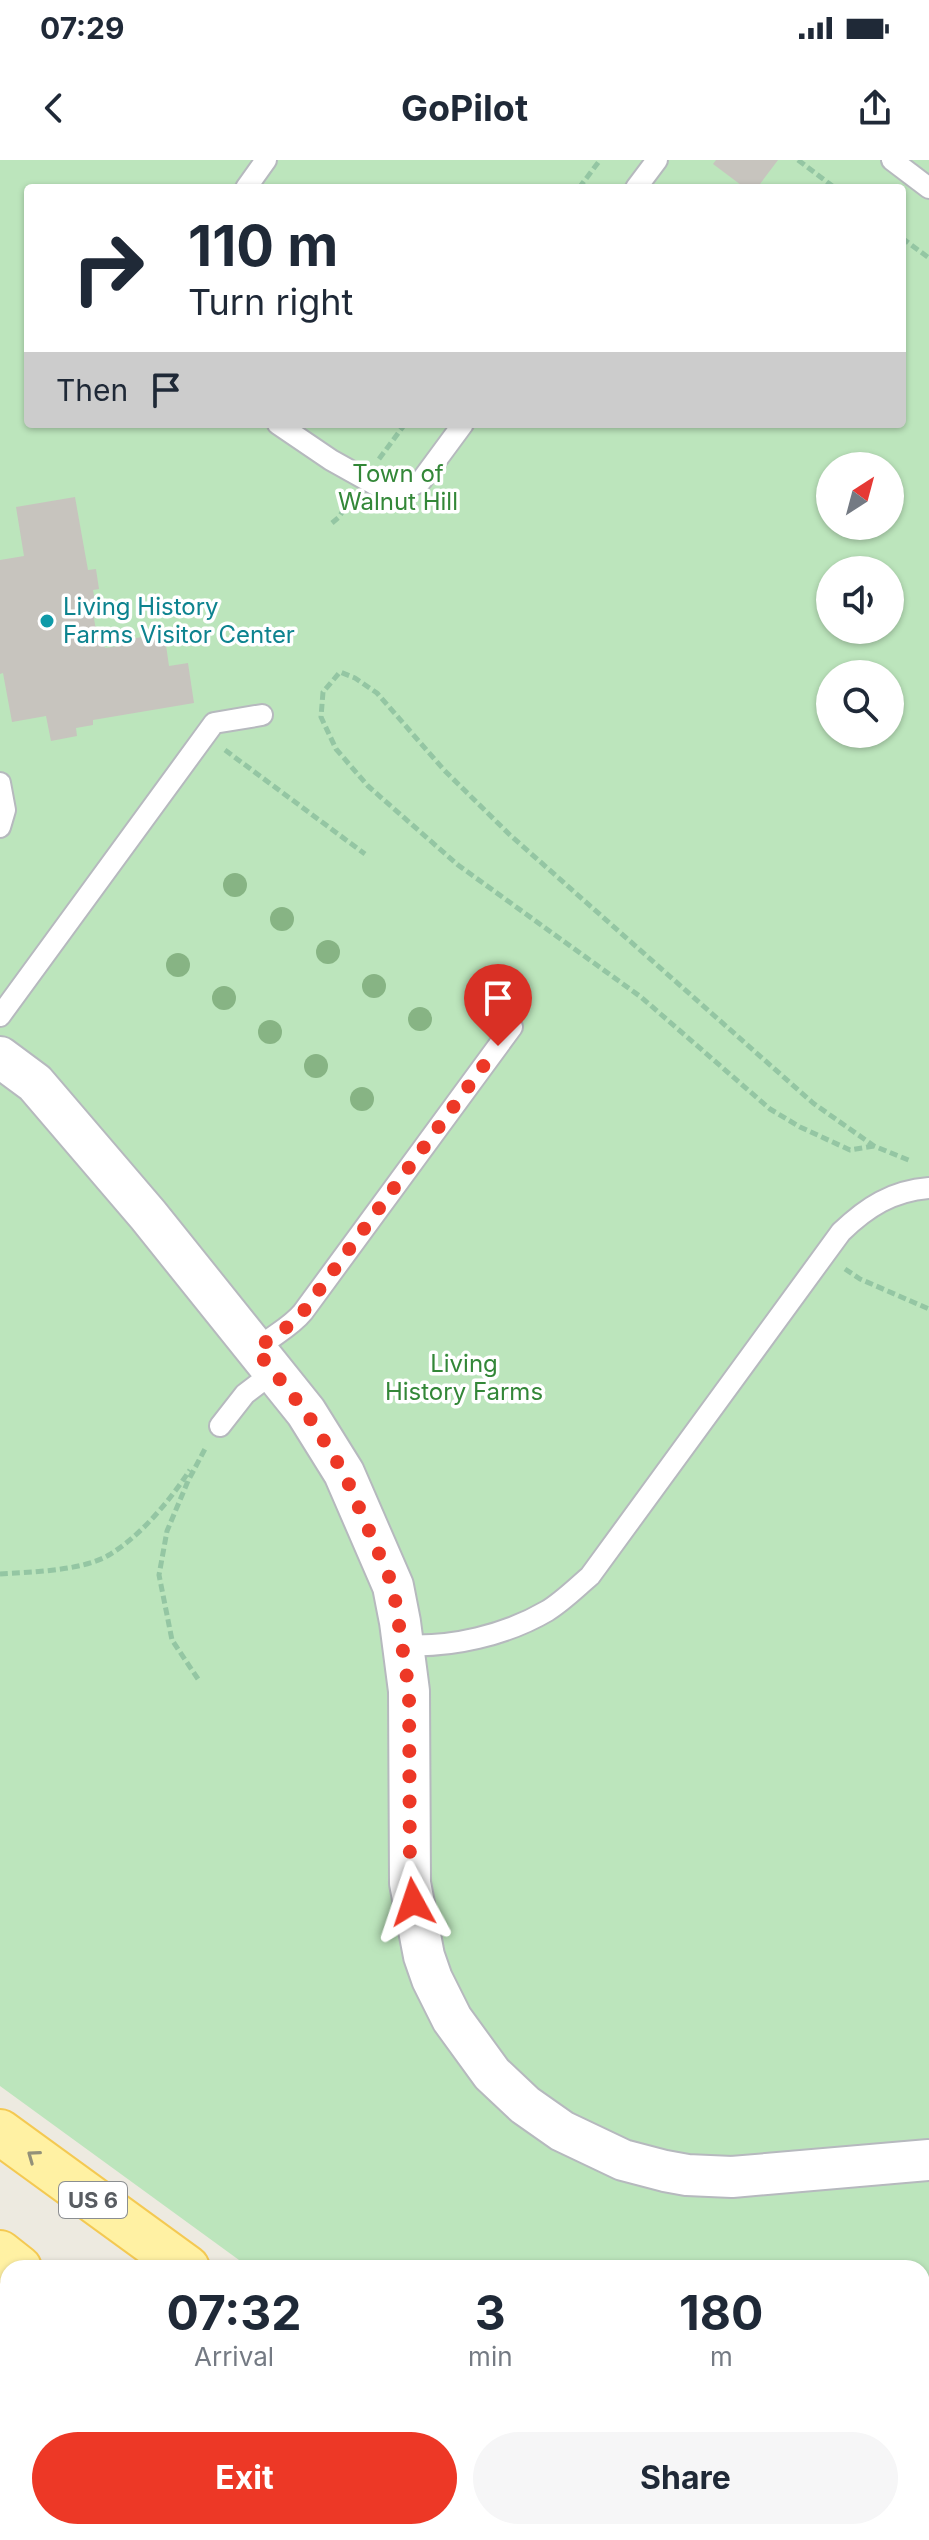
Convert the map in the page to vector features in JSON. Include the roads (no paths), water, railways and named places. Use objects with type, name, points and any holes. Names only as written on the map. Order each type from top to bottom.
[{"type":"main road","name":"US 6","points":[[0,2132],[176,2260]]},
{"type":"street","points":[[0,1057],[35,1083],[66,1117],[306,1412],[344,1473],[393,1586],[403,1645],[409,1691],[410,1883],[415,1921],[432,1979],[452,2019],[478,2057],[509,2091],[543,2119],[602,2152],[644,2166],[687,2175],[732,2177],[929,2160]]},
{"type":"lane","points":[[249,184],[266,160]]},
{"type":"lane","points":[[639,184],[657,160]]},
{"type":"lane","points":[[892,160],[929,188]]},
{"type":"lane","points":[[284,428],[331,460],[383,489],[403,490],[421,481],[460,428]]},
{"type":"lane","points":[[0,1016],[214,723],[262,715]]},
{"type":"lane","points":[[0,783],[5,810],[0,827]]},
{"type":"lane","points":[[220,1426],[265,1361],[271,1336],[295,1322],[303,1312],[512,1027]]},
{"type":"lane","points":[[403,1645],[423,1646],[508,1630],[548,1611],[590,1576],[841,1232],[869,1207],[908,1190],[929,1188]]},
{"type":"place","name":"Living History Farms Visitor Center","points":[[47,621]]},
{"type":"park label","name":"Town of Walnut Hill","points":[[398,488]]},
{"type":"park label","name":"Living History Farms","points":[[464,1378]]}]
